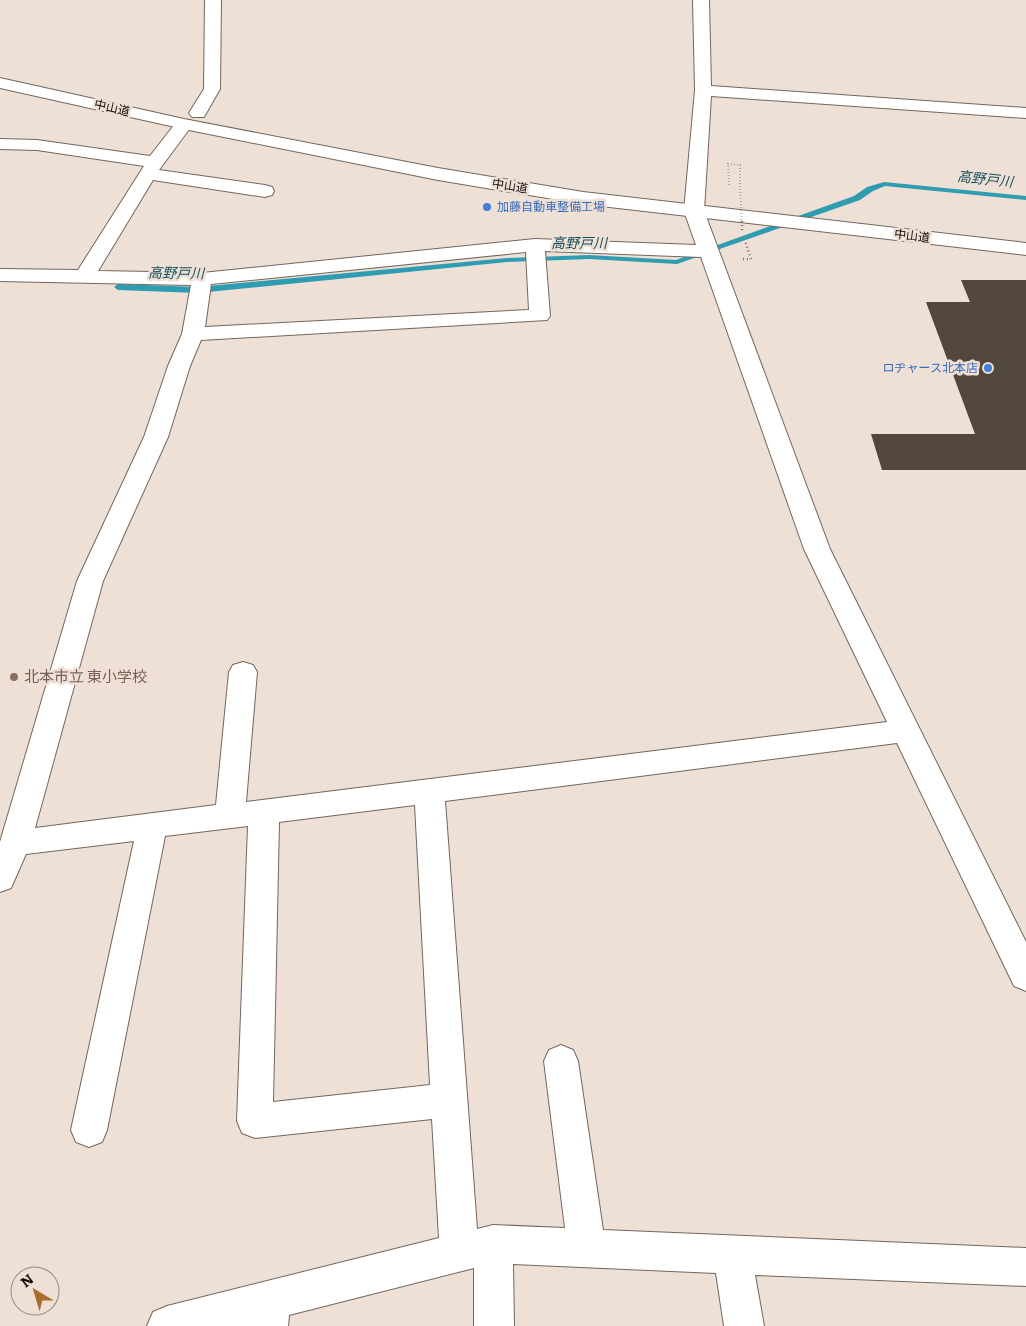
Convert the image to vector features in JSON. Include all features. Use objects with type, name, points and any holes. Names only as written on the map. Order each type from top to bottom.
[{"type":"main road","points":[[83,278],[151,168],[191,119],[212,89],[213,0]]},
{"type":"main road","points":[[701,0],[703,90],[694,204],[708,251],[817,549],[904,731],[1026,976]]},
{"type":"main road","name":"中山道","points":[[0,69],[191,119]]},
{"type":"main road","name":"中山道","points":[[0,83],[191,119],[438,174],[583,198],[694,204],[1026,234]]},
{"type":"main road","points":[[703,90],[1026,113]]},
{"type":"main road","points":[[0,144],[37,145],[265,191]]},
{"type":"main road","name":"中山道","points":[[694,204],[1026,249]]},
{"type":"main road","points":[[0,275],[202,279],[535,245],[708,251]]},
{"type":"main road","points":[[193,334],[540,316],[535,245]]},
{"type":"main road","points":[[0,879],[15,843],[90,581],[156,436],[179,366],[193,334],[202,279]]},
{"type":"main road","points":[[230,816],[243,672]]},
{"type":"main road","points":[[15,843],[904,731]]},
{"type":"main road","points":[[429,791],[448,1100],[476,1248],[494,1326]]},
{"type":"main road","points":[[264,812],[255,1121],[448,1100]]},
{"type":"main road","points":[[88,1130],[152,826]]},
{"type":"main road","points":[[562,1061],[587,1248]]},
{"type":"main road","points":[[167,1326],[269,1313],[476,1248],[587,1248],[1026,1267]]},
{"type":"main road","points":[[732,1254],[744,1326]]},
{"type":"path","points":[[729,185],[728,164],[740,164],[742,232]]},
{"type":"building","name":"ロヂャース北本店","points":[[961,280],[1026,280],[1026,470],[882,470],[871,434],[975,434],[926,302],[970,302]]},
{"type":"waterway","name":"高野戸川","points":[[118,287],[198,290],[507,260],[589,257],[677,262],[857,198],[870,189],[884,184],[1026,198]]},
{"type":"place","name":"加藤自動車整備工場","points":[[487,207]]},
{"type":"place","name":"ロヂャース北本店","points":[[988,368]]},
{"type":"place","name":"北本市立 東小学校","points":[[14,677]]}]
